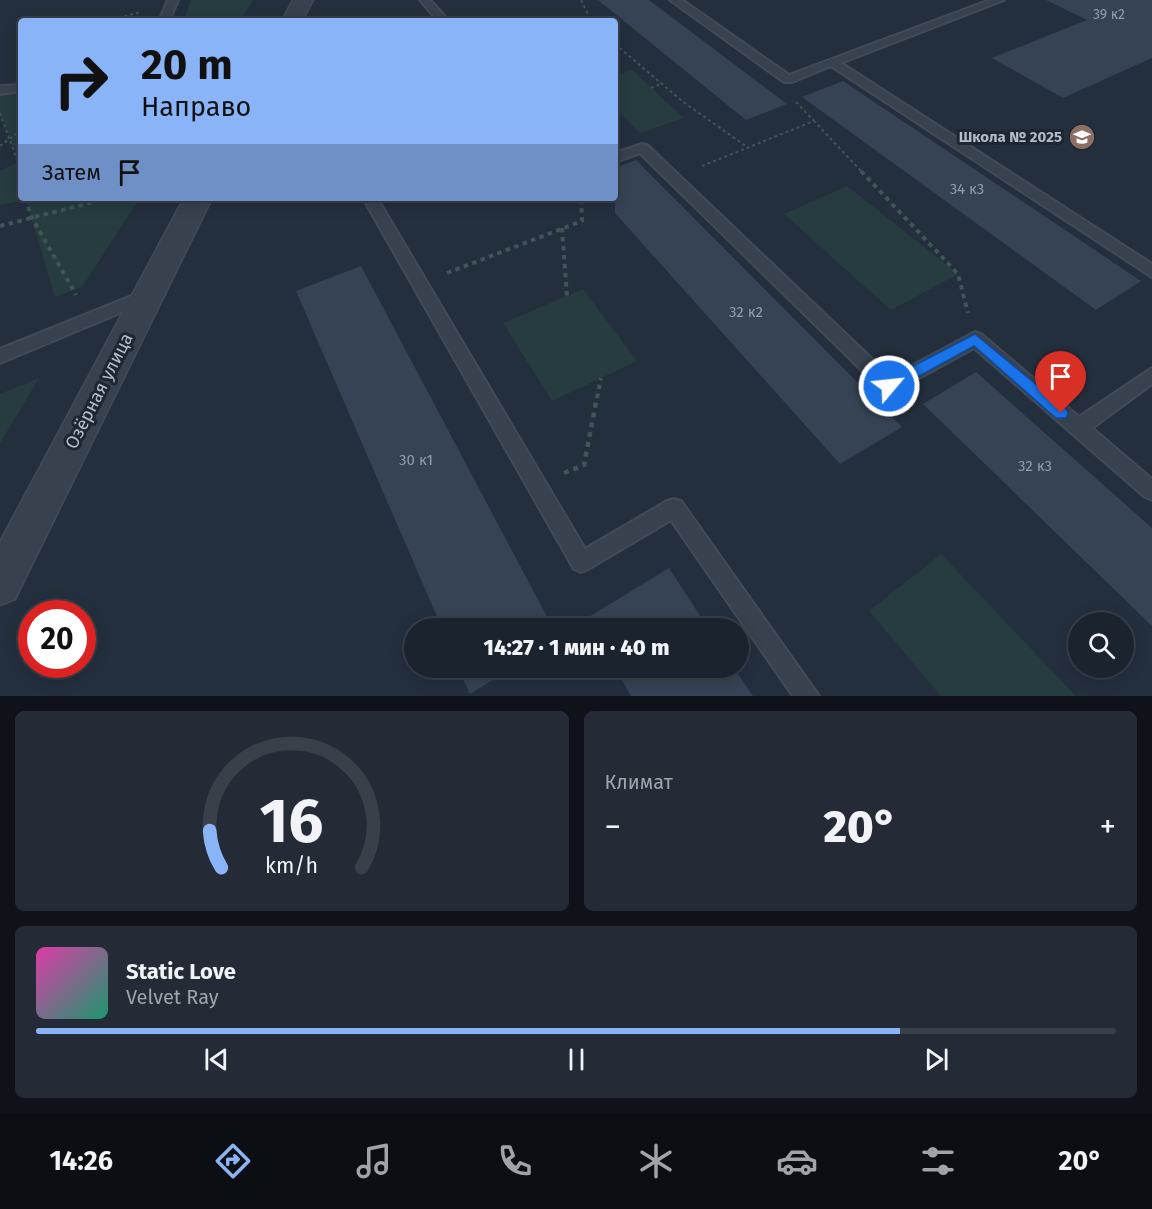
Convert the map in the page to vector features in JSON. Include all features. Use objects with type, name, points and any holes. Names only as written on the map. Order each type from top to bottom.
[{"type":"street","points":[[294,18],[303,0]]},
{"type":"street","name":"Озёрная улица","points":[[0,584],[196,201]]},
{"type":"lane","points":[[165,18],[172,0]]},
{"type":"lane","points":[[425,0],[441,18]]},
{"type":"lane","points":[[675,0],[788,80],[999,0]]},
{"type":"lane","points":[[832,62],[1152,271]]},
{"type":"lane","points":[[0,90],[18,88]]},
{"type":"lane","points":[[618,157],[642,148],[889,386],[975,339],[1152,491]]},
{"type":"lane","points":[[372,201],[581,562],[674,508],[807,696]]},
{"type":"lane","points":[[0,356],[148,296]]},
{"type":"lane","points":[[1078,428],[1152,375]]},
{"type":"path","points":[[580,0],[589,18]]},
{"type":"path","points":[[618,47],[662,84],[748,148]]},
{"type":"path","points":[[651,88],[662,84]]},
{"type":"path","points":[[0,113],[18,162]]},
{"type":"path","points":[[708,164],[814,122],[958,274],[975,339]]},
{"type":"path","points":[[0,146],[18,132]]},
{"type":"path","points":[[27,201],[31,216],[90,319]]},
{"type":"path","points":[[0,226],[31,216],[96,201]]},
{"type":"path","points":[[465,266],[582,220],[581,201]]},
{"type":"path","points":[[562,228],[567,296]]},
{"type":"path","points":[[584,465],[601,378]]},
{"type":"green space","points":[[191,0],[253,0],[242,18],[185,18]]},
{"type":"green space","points":[[632,70],[684,118],[640,133],[618,111],[618,75]]},
{"type":"green space","points":[[18,88],[18,158],[0,112],[0,89]]},
{"type":"green space","points":[[18,162],[18,201],[21,201],[0,205],[0,171]]},
{"type":"green space","points":[[847,186],[958,274],[891,310],[784,214]]},
{"type":"green space","points":[[26,201],[138,201],[82,287],[55,297]]},
{"type":"green space","points":[[583,289],[637,361],[552,401],[503,323]]},
{"type":"green space","points":[[39,378],[0,443],[0,394]]},
{"type":"green space","points":[[941,554],[1076,696],[941,696],[869,611]]},
{"type":"building","points":[[598,0],[649,0],[787,104],[746,120]]},
{"type":"building","points":[[1046,0],[1152,0],[1152,58],[1063,98],[992,58],[1087,20]]},
{"type":"building","points":[[843,81],[1141,281],[1096,310],[802,97]]},
{"type":"building","points":[[636,160],[902,427],[840,464],[615,213],[615,201],[618,201],[618,167]]},
{"type":"building","points":[[361,266],[548,618],[438,618],[296,291]]},
{"type":"building","points":[[976,372],[1152,528],[1152,626],[923,404]]},
{"type":"building","points":[[669,568],[702,618],[587,618]]},
{"type":"building","points":[[463,678],[496,678],[470,694]]},
{"type":"building","points":[[621,678],[741,678],[753,696],[631,696]]},
{"type":"place","name":"Школа № 2025","points":[[1082,137]]},
{"type":"route","points":[[889,386],[975,339],[1061,413]]}]
